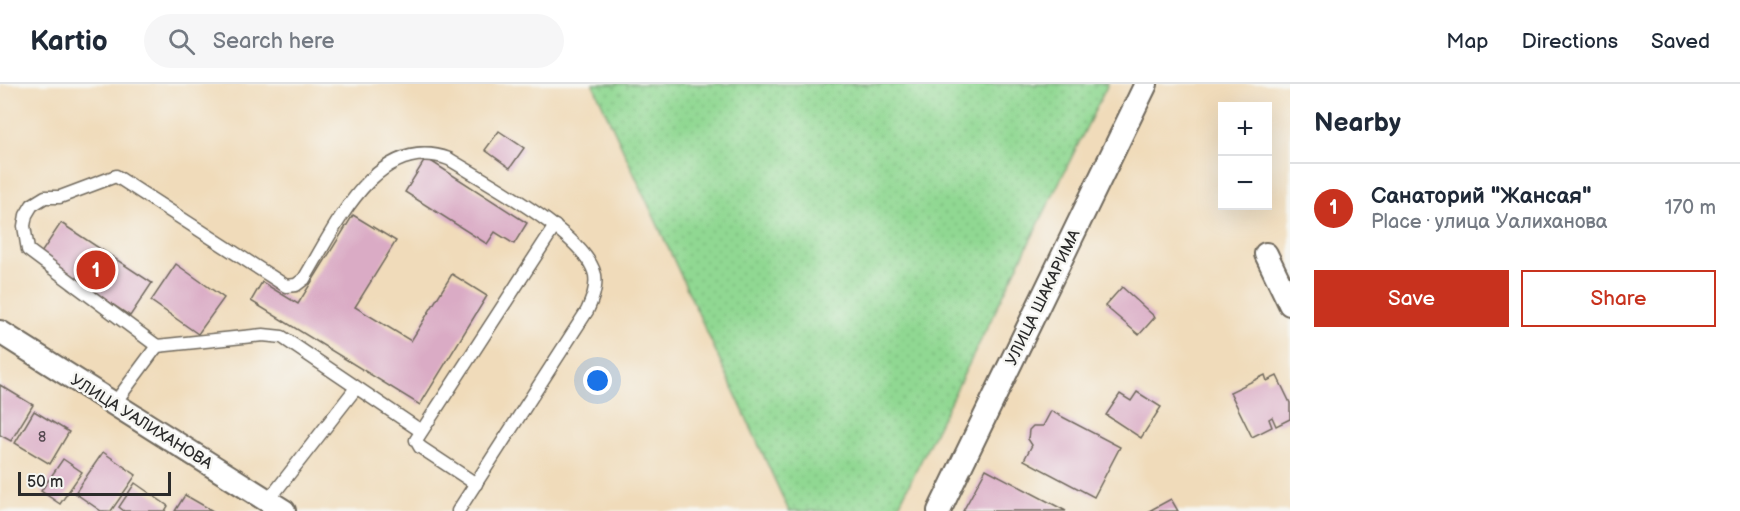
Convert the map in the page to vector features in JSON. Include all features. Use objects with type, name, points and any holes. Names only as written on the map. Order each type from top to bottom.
[{"type":"street","name":"УЛИЦА ШАКАРИМА","points":[[939,511],[1146,84]]},
{"type":"street","points":[[1266,254],[1290,304]]},
{"type":"street","name":"УЛИЦА УАЛИХАНОВА","points":[[0,332],[271,508]]},
{"type":"lane","points":[[421,431],[282,338],[272,335],[157,346],[28,250],[26,215],[32,205],[45,197],[60,197],[116,176],[286,286],[296,285],[304,279],[350,204],[373,177],[399,159],[416,154],[435,154],[449,159],[555,226],[578,248],[595,274],[593,297],[587,311],[458,511]]},
{"type":"lane","points":[[476,484],[416,443],[421,431],[555,226]]},
{"type":"lane","points":[[114,404],[157,346]]},
{"type":"lane","points":[[271,508],[356,388]]},
{"type":"green space","points":[[593,84],[1108,84],[896,511],[789,511]]},
{"type":"building","points":[[499,131],[524,148],[510,168],[485,150]]},
{"type":"building","points":[[426,158],[527,223],[514,244],[495,232],[487,244],[405,192]]},
{"type":"building","points":[[353,215],[396,241],[355,307],[411,341],[452,274],[487,296],[420,405],[251,301],[262,282],[298,304]]},
{"type":"building","points":[[61,223],[152,283],[130,316],[39,256]]},
{"type":"building","points":[[176,264],[224,298],[198,334],[151,301]]},
{"type":"building","points":[[1122,287],[1155,317],[1139,335],[1105,306]]},
{"type":"building","points":[[1265,375],[1267,381],[1277,376],[1290,403],[1290,419],[1276,426],[1272,417],[1269,419],[1272,427],[1252,437],[1230,392]]},
{"type":"building","points":[[0,385],[33,405],[11,441],[0,435]]},
{"type":"building","points":[[1137,392],[1161,407],[1141,438],[1106,415],[1120,394],[1131,401]]},
{"type":"building","points":[[34,411],[69,432],[50,464],[15,443]]},
{"type":"building","points":[[1051,411],[1120,447],[1094,497],[1024,460],[1032,445],[1028,439],[1029,430],[1033,426],[1043,426]]},
{"type":"building","points":[[103,452],[136,475],[111,511],[101,511],[75,493]]},
{"type":"building","points":[[63,459],[82,472],[60,504],[41,491]]},
{"type":"building","points":[[986,469],[1066,511],[963,511]]},
{"type":"building","points":[[135,483],[168,506],[165,511],[124,511],[119,507]]},
{"type":"building","points":[[185,495],[213,511],[175,511]]},
{"type":"building","points":[[1171,499],[1178,511],[1149,511]]},
{"type":"place","name":"Санаторий \"Жансая\"","points":[[96,270]]}]
